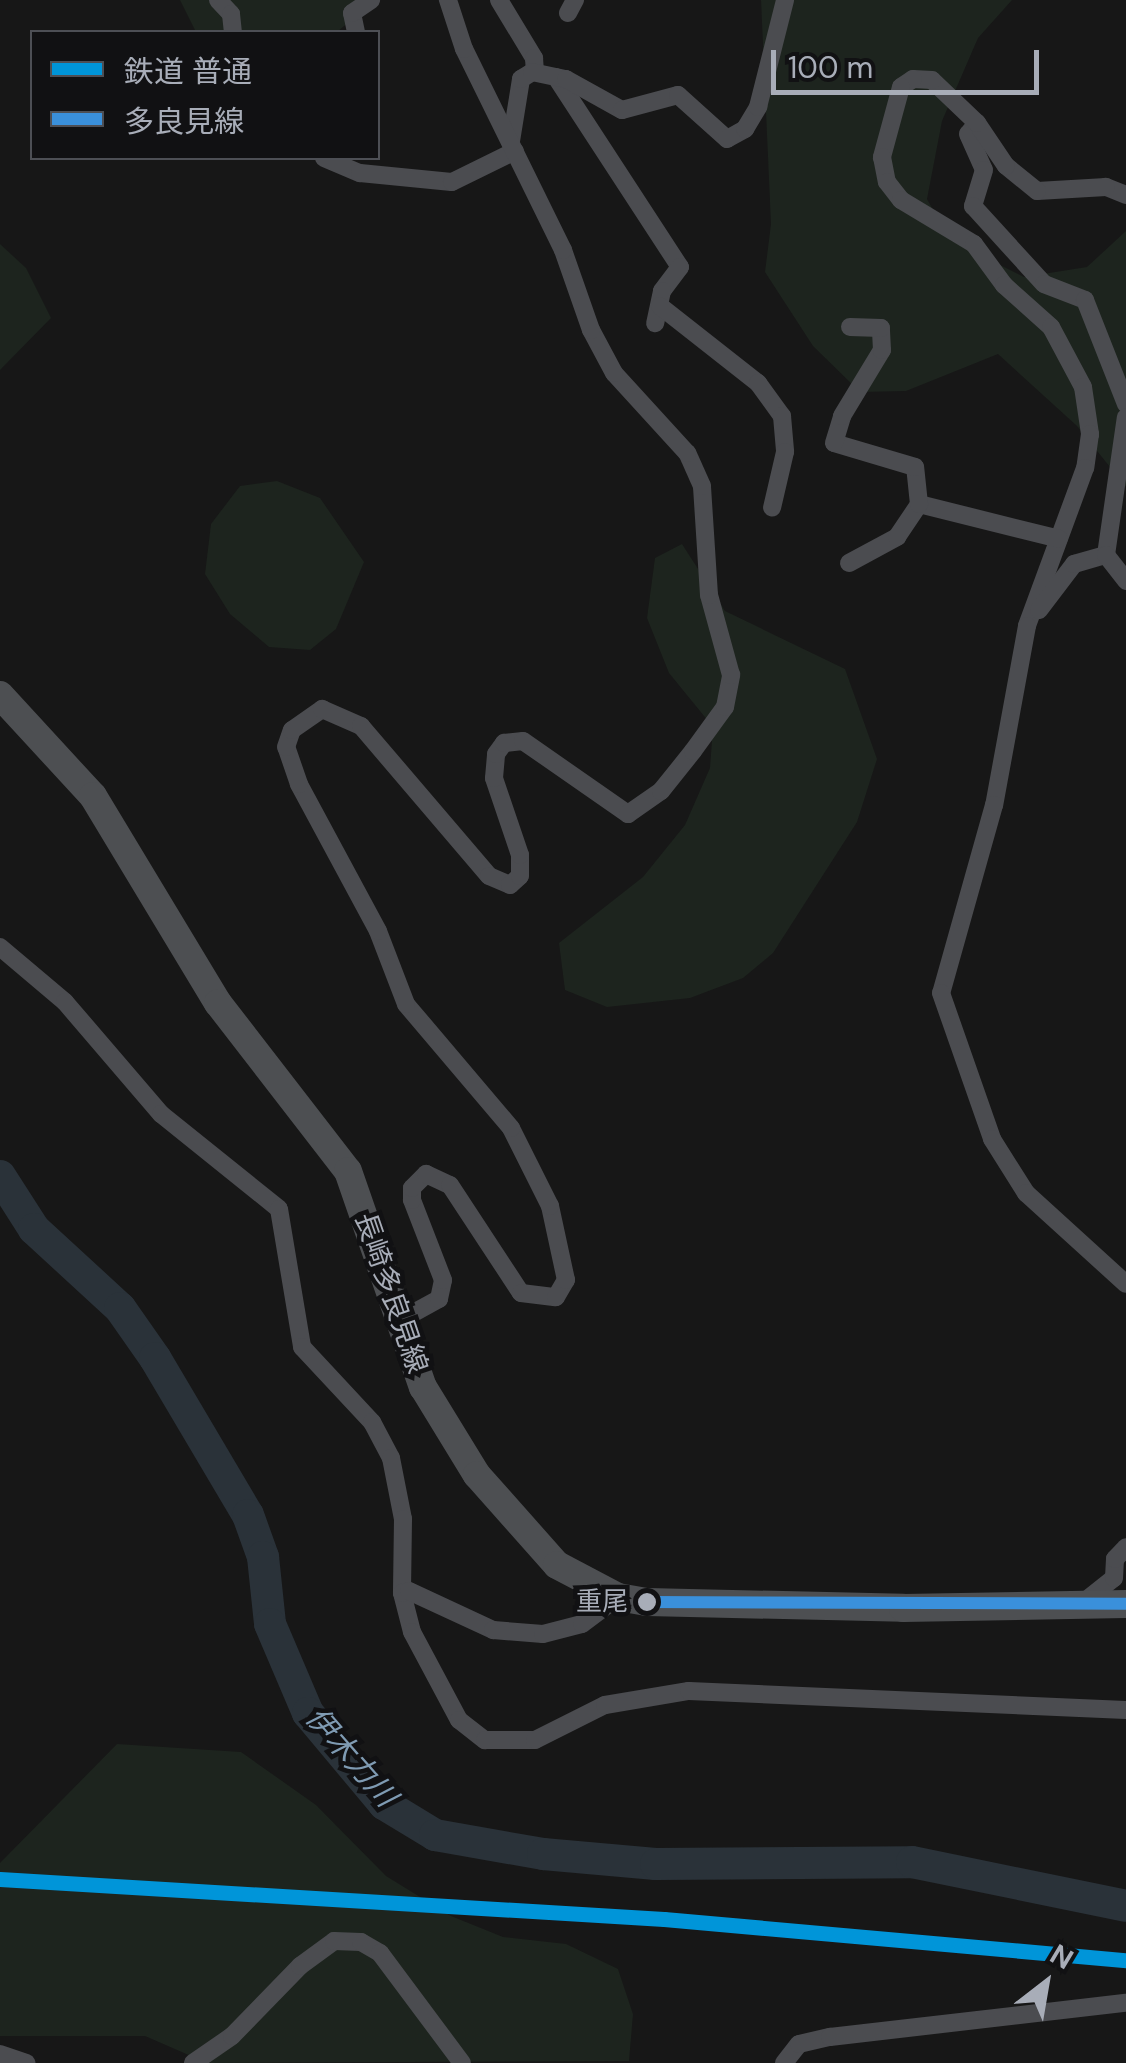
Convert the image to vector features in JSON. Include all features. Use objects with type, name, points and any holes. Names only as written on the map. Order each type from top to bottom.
[{"type":"main road","name":"長崎多良見線","points":[[0,696],[93,796],[218,1003],[348,1171],[397,1322],[445,1426],[516,1526],[557,1565],[618,1597],[706,1606],[1126,1604]]},
{"type":"street","points":[[218,0],[232,14],[233,30]]},
{"type":"street","points":[[356,30],[352,12],[371,0]]},
{"type":"street","points":[[397,1322],[440,1299],[443,1280],[412,1200],[412,1188],[426,1174],[450,1185],[521,1293],[556,1297],[566,1280],[550,1206],[511,1128],[406,1004],[378,931],[299,784],[286,747],[292,730],[322,709],[361,726],[489,876],[510,885],[520,876],[520,856],[494,778],[496,754],[504,744],[523,741],[628,814],[661,791],[693,752],[725,707],[731,675],[708,595],[710,544],[702,486],[670,432],[614,372],[513,146],[464,49],[448,0]]},
{"type":"street","points":[[499,0],[534,58],[535,72]]},
{"type":"street","points":[[513,146],[522,79],[535,72],[556,76],[622,110],[678,95],[728,139],[745,130],[758,106],[785,0]]},
{"type":"street","points":[[556,76],[680,267],[657,314],[758,383],[782,416],[784,452],[772,508]]},
{"type":"street","points":[[1126,195],[1106,187],[1038,190],[1006,166],[977,123],[932,80],[913,79],[895,101],[882,158],[887,182],[901,200],[974,244],[1004,285],[1051,327],[1076,370],[1090,434],[1059,539],[1027,626],[994,805],[942,992],[1000,1153],[1026,1193],[1126,1284]]},
{"type":"street","points":[[977,123],[968,134],[984,170],[974,206],[1044,284],[1085,300],[1126,404]]},
{"type":"street","points":[[329,160],[360,173],[452,182],[513,146]]},
{"type":"street","points":[[849,563],[897,538],[919,504],[915,468],[834,443],[842,416],[882,350],[881,328],[850,328]]},
{"type":"street","points":[[1126,416],[1106,554],[1126,581]]},
{"type":"street","points":[[919,504],[1059,539]]},
{"type":"street","points":[[1027,626],[1074,564],[1106,554]]},
{"type":"street","points":[[0,947],[65,1002],[161,1114],[241,1172],[280,1209],[302,1347],[372,1422],[391,1458],[403,1519],[402,1593],[412,1632],[459,1720],[485,1740],[511,1744],[535,1740],[605,1705],[689,1691],[1126,1710]]},
{"type":"street","points":[[1080,1605],[1114,1578],[1116,1560],[1126,1547]]},
{"type":"street","points":[[402,1593],[410,1590],[493,1630],[543,1634],[582,1624],[618,1597]]},
{"type":"street","points":[[193,2063],[232,2036],[300,1966],[334,1941],[361,1942],[380,1953],[462,2063]]},
{"type":"street","points":[[784,2063],[799,2044],[830,2037],[1126,2004]]},
{"type":"street","points":[[0,2054],[26,2063]]},
{"type":"shaded area","points":[[180,0],[375,0],[339,30],[195,30]]},
{"type":"shaded area","points":[[761,0],[1012,0],[978,38],[942,121],[927,199],[950,240],[1024,277],[1087,267],[1126,231],[1126,487],[1077,426],[998,354],[906,391],[860,392],[813,346],[765,272],[771,224]]},
{"type":"shaded area","points":[[0,244],[26,268],[51,318],[0,370]]},
{"type":"shaded area","points":[[277,481],[320,498],[364,562],[336,629],[310,650],[269,647],[230,614],[205,574],[211,524],[240,486]]},
{"type":"shaded area","points":[[682,544],[725,611],[845,669],[877,759],[857,822],[773,953],[743,978],[690,998],[607,1007],[565,990],[559,943],[643,877],[685,825],[710,768],[713,727],[669,673],[647,618],[655,558]]},
{"type":"shaded area","points":[[117,1744],[241,1752],[316,1805],[386,1876],[451,1916],[503,1937],[566,1944],[618,1969],[633,2014],[629,2061],[207,2063],[145,2036],[0,2036],[0,1863]]},
{"type":"waterway","name":"伊木力川","points":[[0,1176],[34,1229],[120,1308],[155,1358],[248,1515],[263,1557],[270,1624],[308,1713],[384,1804],[435,1835],[543,1854],[656,1864],[912,1862],[1126,1906]]},
{"type":"rail line","name":"普通","points":[[0,1879],[664,1919],[1126,1960]]},
{"type":"transit line","name":"多良見線","points":[[647,1602],[1126,1604]]},
{"type":"place","name":"重尾","points":[[647,1602]]}]
